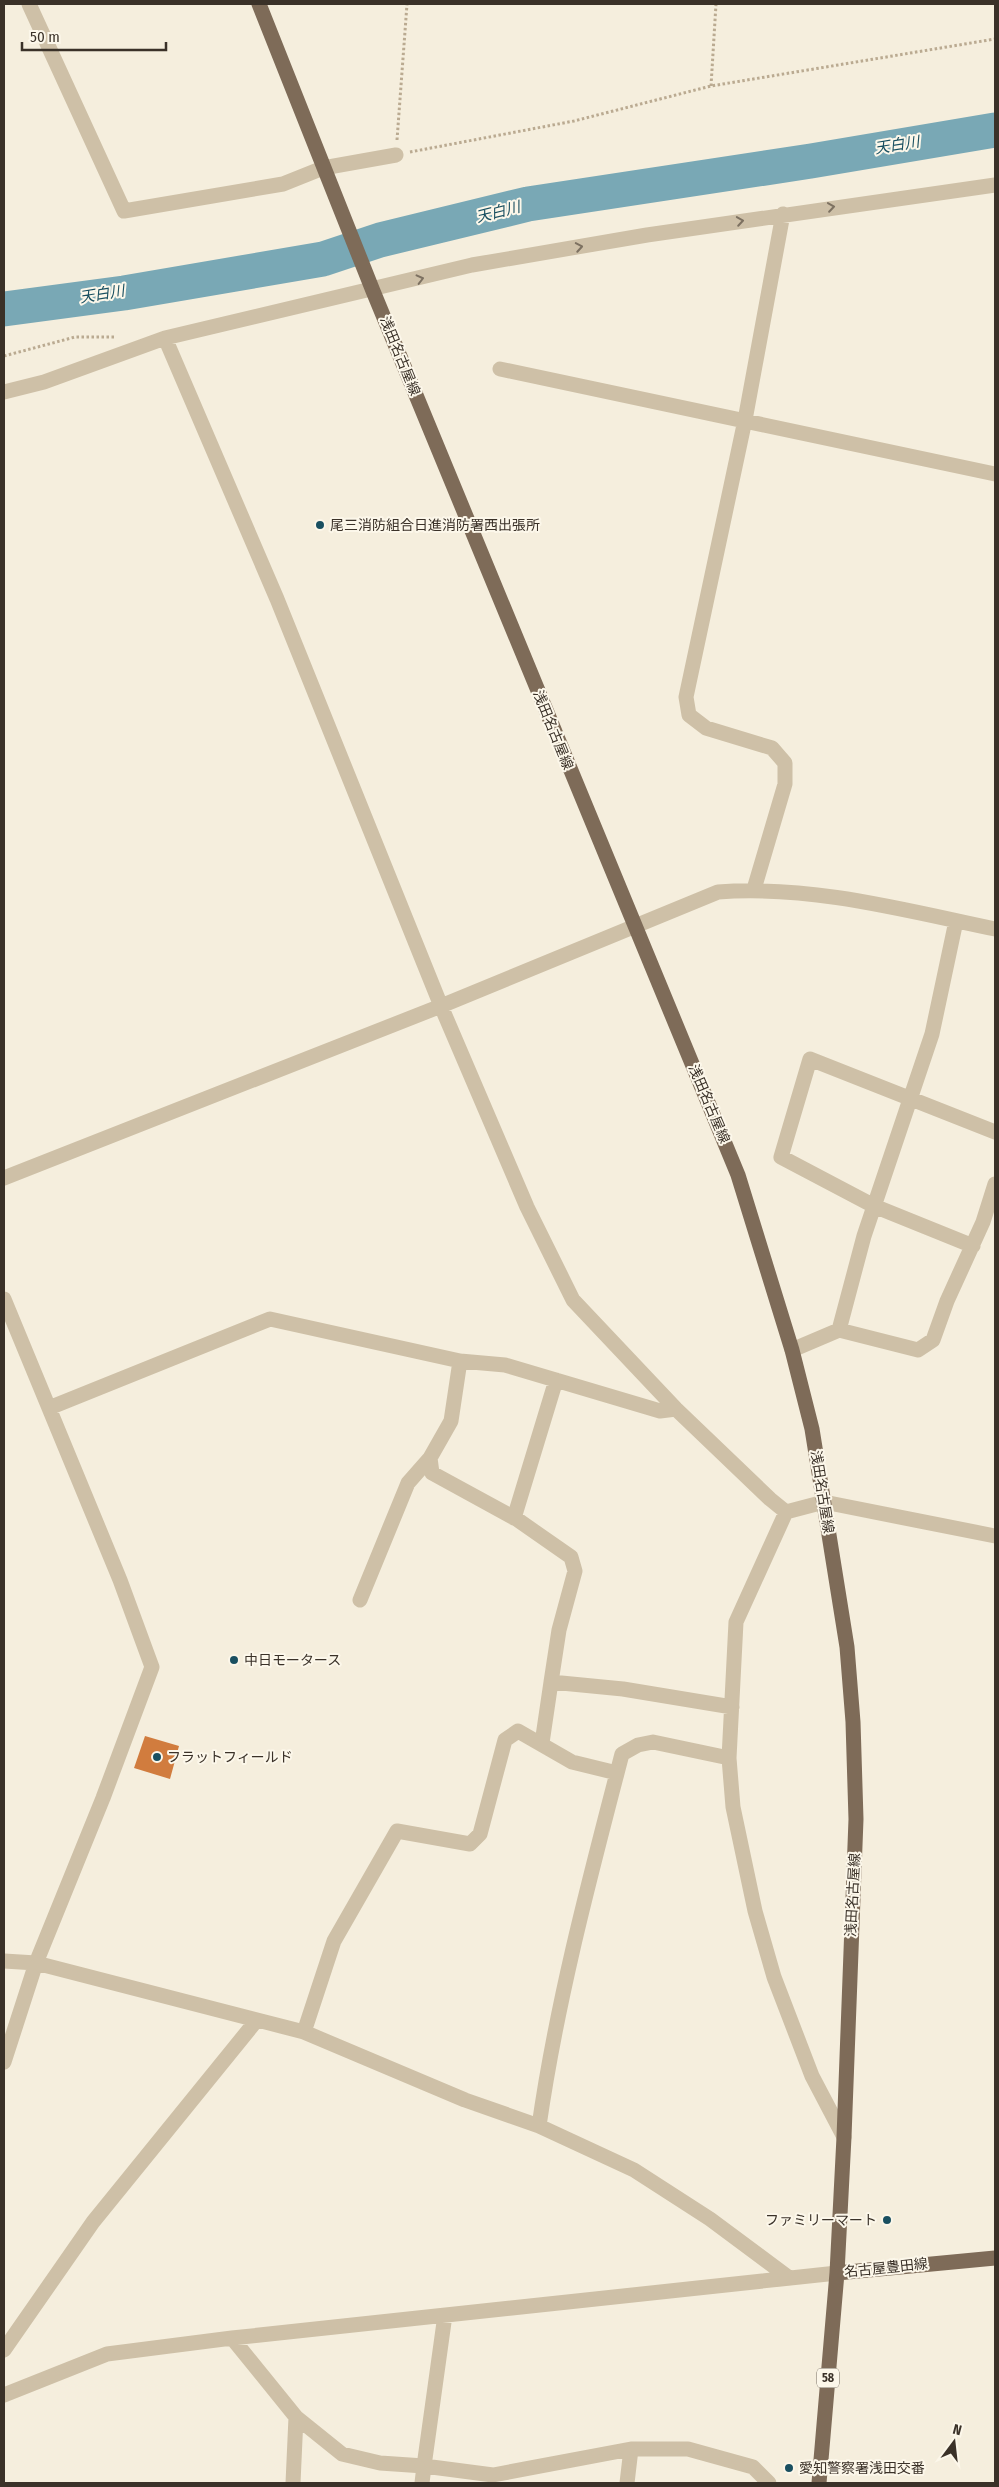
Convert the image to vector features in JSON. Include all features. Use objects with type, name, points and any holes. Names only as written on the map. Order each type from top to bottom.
[{"type":"main road","name":"浅田名古屋線","points":[[259,4],[373,291],[738,1175],[792,1350],[812,1429],[824,1502],[847,1647],[853,1722],[856,1819],[844,2137],[836,2273]]},
{"type":"main road","name":"名古屋豊田線","points":[[819,2483],[836,2273],[995,2258]]},
{"type":"street","points":[[29,4],[124,211],[283,184],[323,168],[396,155]]},
{"type":"street","points":[[4,392],[44,382],[165,338],[373,291],[472,266],[783,214],[995,185]]},
{"type":"street","points":[[754,889],[785,784],[786,763],[772,748],[706,728],[689,715],[686,697],[745,420],[783,214]]},
{"type":"street","points":[[165,338],[277,599],[441,1006],[527,1207],[574,1300],[676,1409],[764,1494],[786,1512]]},
{"type":"street","points":[[500,370],[995,474]]},
{"type":"street","points":[[4,1178],[441,1006],[718,892],[754,889],[872,902],[995,929]]},
{"type":"street","points":[[839,1330],[874,1206],[932,1034],[956,921]]},
{"type":"street","points":[[973,1246],[874,1206],[781,1157],[810,1058],[910,1100],[995,1132]]},
{"type":"street","points":[[792,1350],[839,1330],[918,1350],[933,1340],[946,1301],[973,1246],[995,1184]]},
{"type":"street","points":[[4,1298],[120,1580],[152,1668],[103,1798],[36,1963],[4,2062]]},
{"type":"street","points":[[49,1408],[270,1319],[460,1361],[505,1365],[660,1411],[676,1409]]},
{"type":"street","points":[[360,1600],[408,1482],[430,1458],[451,1421],[460,1361]]},
{"type":"street","points":[[514,1518],[556,1380]]},
{"type":"street","points":[[430,1458],[432,1473],[514,1518],[571,1557],[575,1571],[560,1630],[542,1743]]},
{"type":"street","points":[[786,1512],[824,1502],[995,1536]]},
{"type":"street","points":[[786,1512],[736,1622],[729,1758],[733,1807],[755,1912],[774,1977],[812,2076],[844,2137]]},
{"type":"street","points":[[551,1682],[623,1689],[732,1707]]},
{"type":"street","points":[[304,2032],[334,1941],[396,1831],[470,1844],[480,1834],[506,1740],[518,1731],[542,1743],[572,1762],[617,1773]]},
{"type":"street","points":[[538,2126],[550,2048],[595,1854],[622,1754],[643,1743],[653,1742],[729,1758]]},
{"type":"street","points":[[4,1961],[36,1963],[304,2032],[465,2100],[538,2126],[634,2170],[710,2218],[788,2277]]},
{"type":"street","points":[[4,2350],[93,2222],[256,2020]]},
{"type":"street","points":[[4,2395],[107,2354],[232,2338],[836,2273]]},
{"type":"street","points":[[422,2483],[445,2315]]},
{"type":"street","points":[[232,2338],[296,2417],[342,2454],[380,2463],[424,2466],[493,2476],[631,2449],[688,2449],[753,2467],[769,2483]]},
{"type":"street","points":[[293,2483],[296,2417]]},
{"type":"street","points":[[626,2483],[631,2449]]},
{"type":"path","points":[[407,4],[396,155],[574,121],[710,86],[995,39]]},
{"type":"path","points":[[710,86],[716,4]]},
{"type":"path","points":[[4,356],[75,337],[115,337]]},
{"type":"building","name":"フラットフィールド","points":[[145,1736],[179,1746],[170,1779],[134,1768]]},
{"type":"waterway","name":"天白川","points":[[4,309],[124,293],[323,259],[380,240],[528,204],[811,161],[995,130]]},
{"type":"place","name":"尾三消防組合日進消防署西出張所","points":[[320,525]]},
{"type":"place","name":"中日モータース","points":[[234,1660]]},
{"type":"place","name":"フラットフィールド","points":[[157,1757]]},
{"type":"place","name":"ファミリーマート","points":[[887,2220]]},
{"type":"place","name":"愛知警察署浅田交番","points":[[789,2468]]}]
